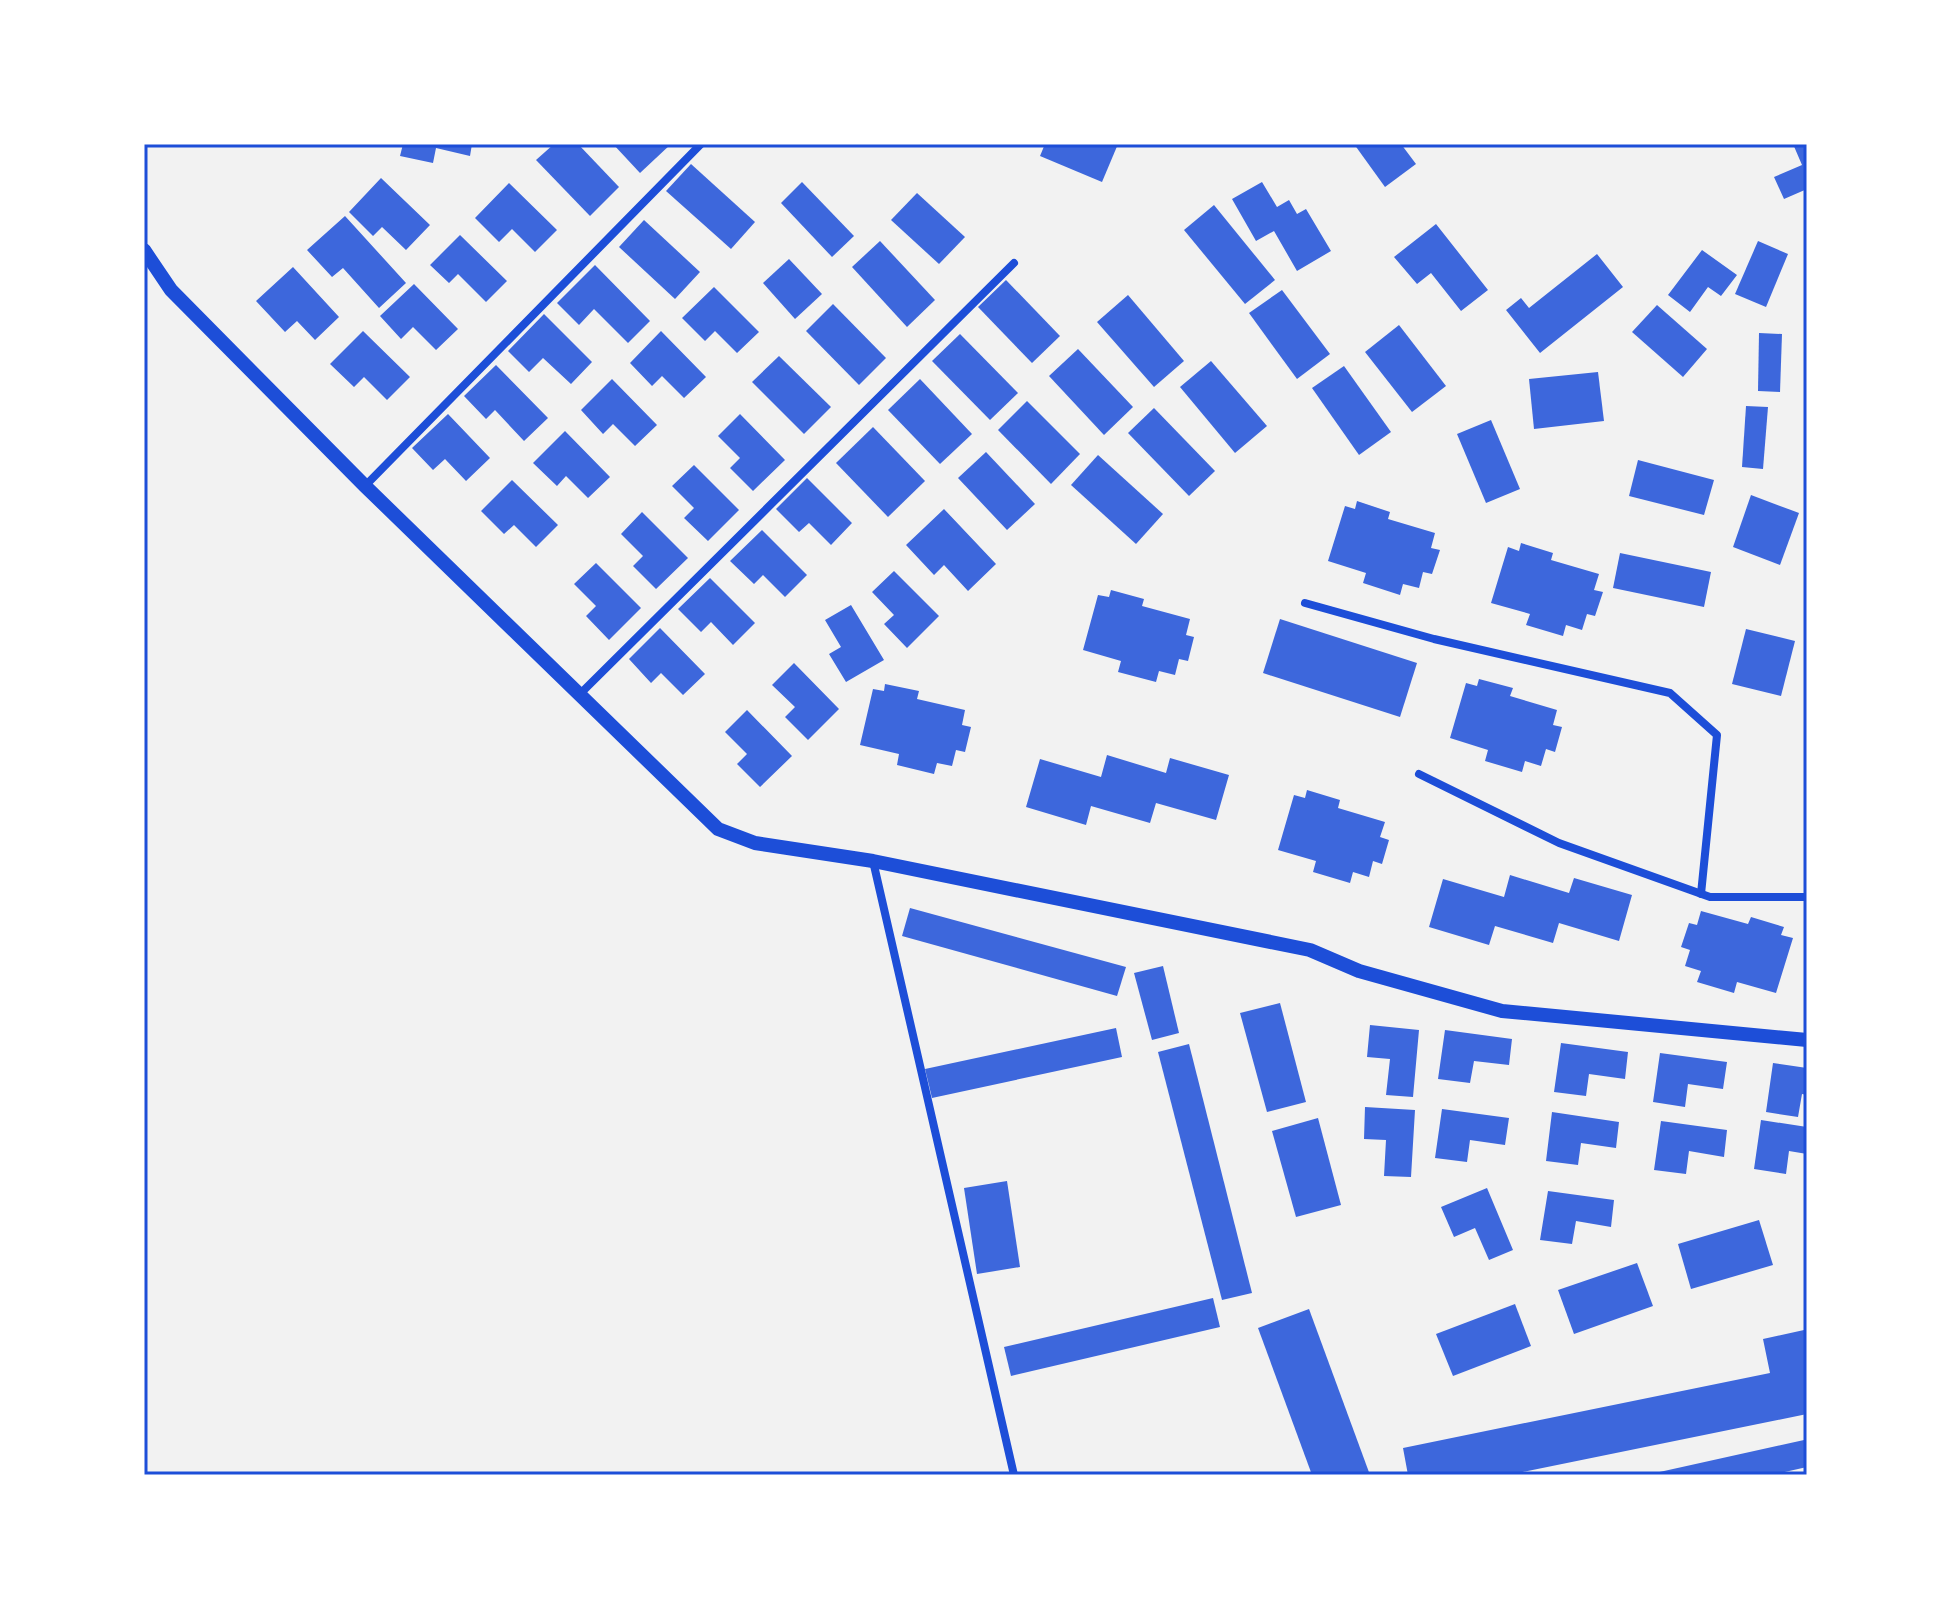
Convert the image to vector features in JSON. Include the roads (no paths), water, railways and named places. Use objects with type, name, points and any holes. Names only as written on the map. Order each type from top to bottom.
[{"type":"street","points":[[365,486],[701,144]]},
{"type":"street","points":[[144,250],[171,290],[365,486],[718,829],[755,843],[873,861],[1310,950],[1359,971],[1502,1011],[1807,1040]]},
{"type":"street","points":[[581,693],[1014,263]]},
{"type":"street","points":[[1305,603],[1434,639],[1670,693],[1717,735],[1701,894]]},
{"type":"street","points":[[1419,774],[1559,843],[1710,897],[1807,897]]},
{"type":"street","points":[[873,861],[1014,1475]]}]
